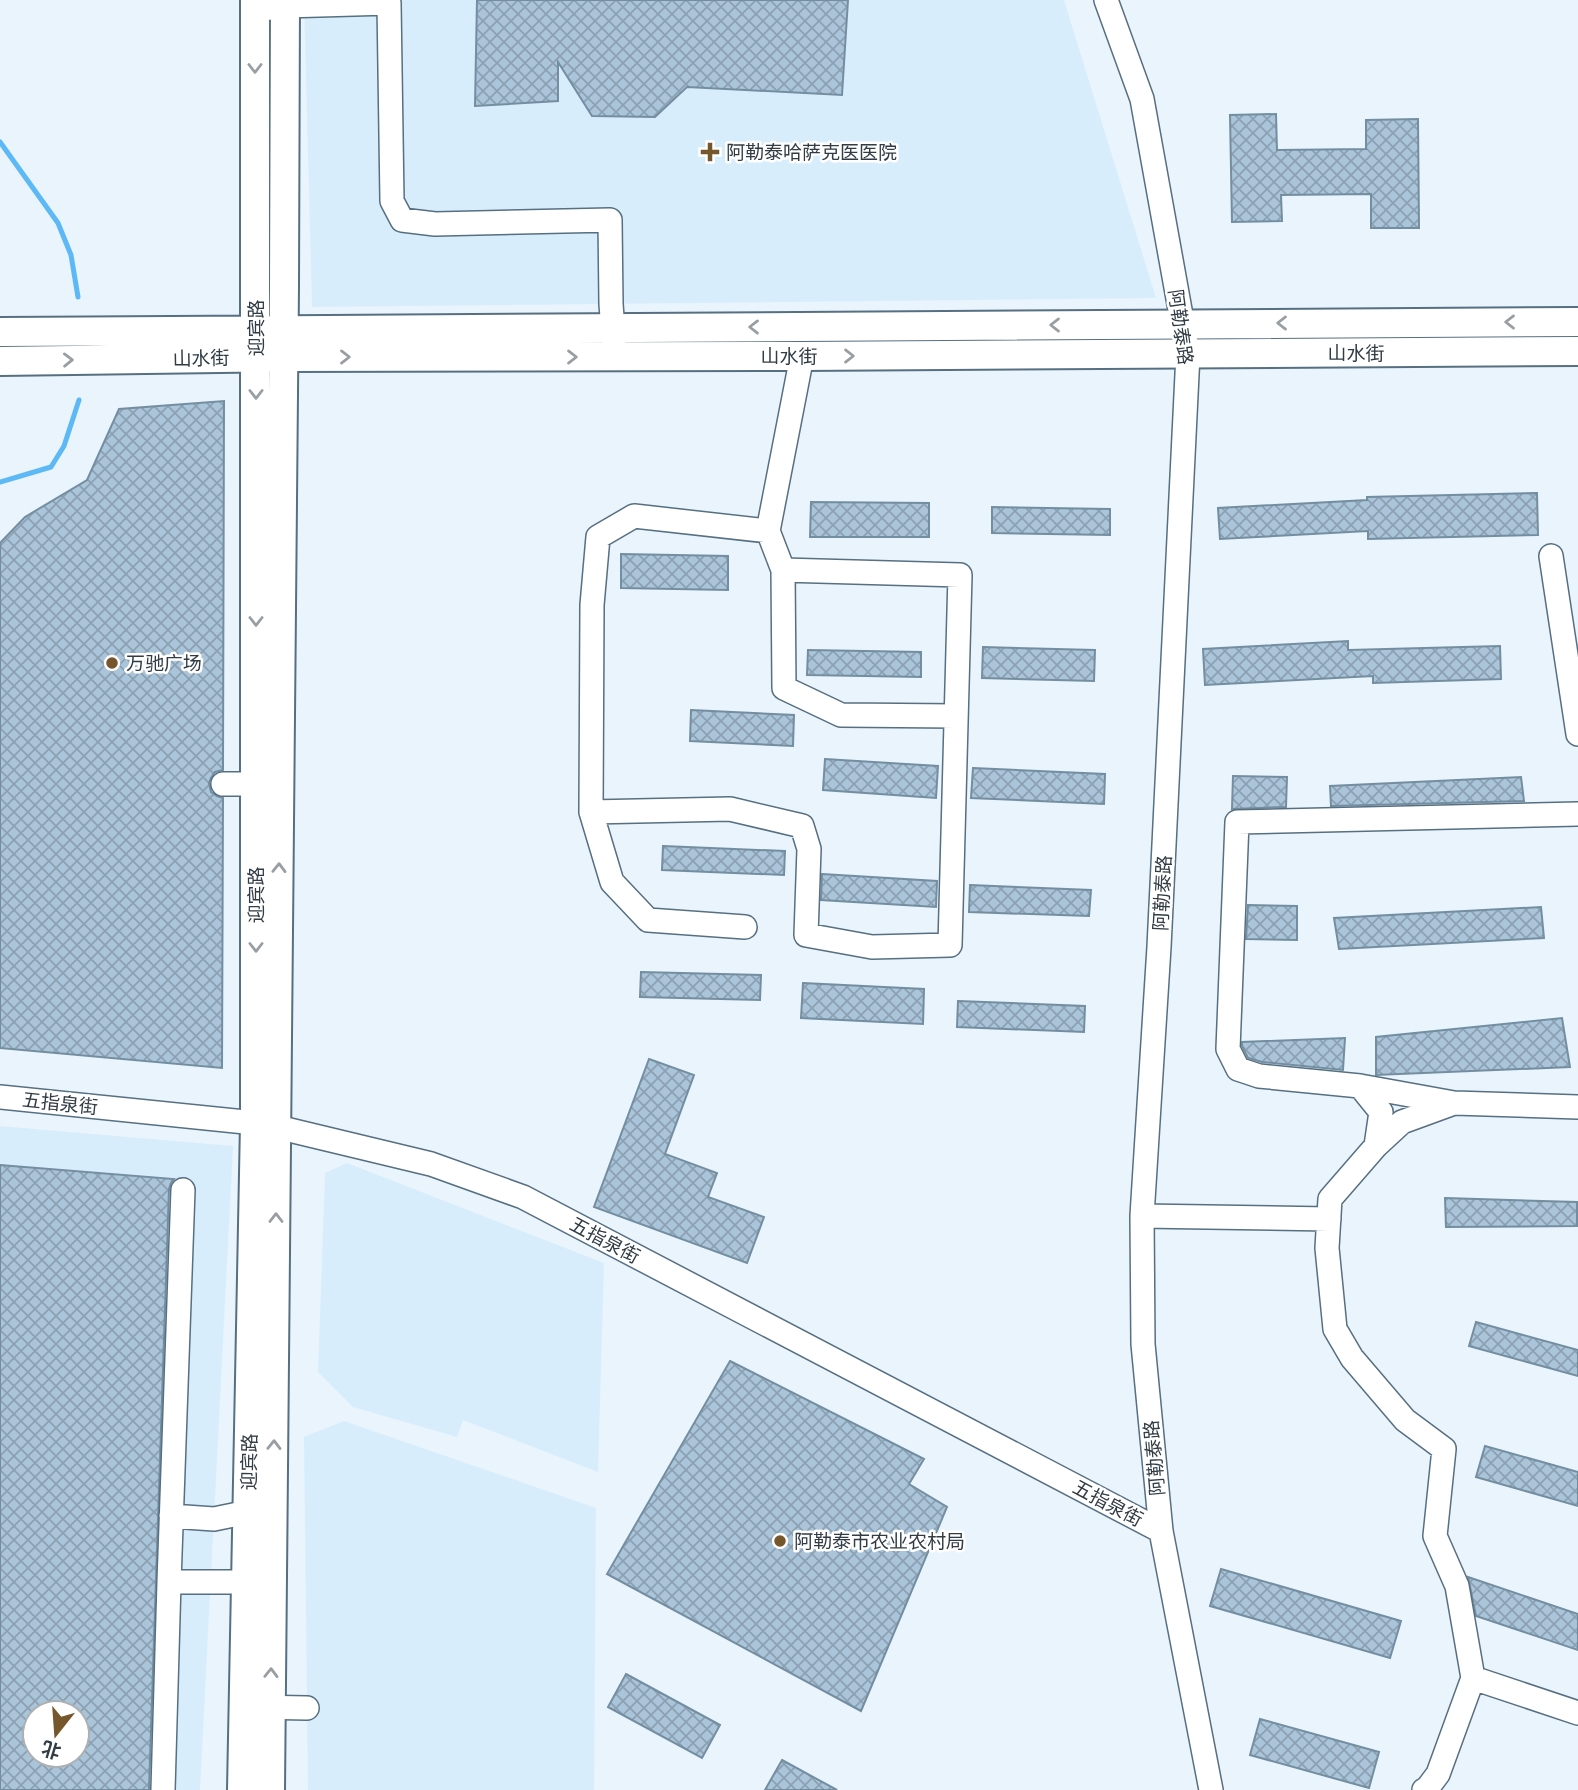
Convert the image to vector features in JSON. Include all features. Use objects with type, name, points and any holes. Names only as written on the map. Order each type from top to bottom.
[{"type":"main road","name":"迎宾路","points":[[266,1125],[256,784],[270,343],[285,3]]},
{"type":"main road","name":"迎宾路","points":[[242,1790],[257,1707],[266,1125],[270,343],[255,5]]},
{"type":"main road","name":"山水街","points":[[0,361],[270,343],[612,327],[1578,321]]},
{"type":"main road","name":"山水街","points":[[0,332],[615,356],[1578,351]]},
{"type":"main road","name":"迎宾路","points":[[257,1707],[270,1790]]},
{"type":"street","name":"阿勒泰路","points":[[1106,0],[1142,99],[1188,354],[1160,947],[1142,1216],[1143,1344],[1161,1531],[1211,1790]]},
{"type":"street","points":[[255,5],[389,3],[392,201],[402,220],[435,224],[610,220],[615,356]]},
{"type":"street","points":[[802,356],[768,531],[783,569],[784,688],[841,715],[956,716]]},
{"type":"street","points":[[745,927],[648,920],[612,882],[591,812],[592,605],[598,537],[634,516],[768,531]]},
{"type":"street","points":[[1551,556],[1578,734]]},
{"type":"street","points":[[591,812],[730,809],[802,826],[808,849],[806,935],[872,947],[950,945],[960,575],[783,569]]},
{"type":"street","points":[[223,784],[256,784]]},
{"type":"street","points":[[1578,814],[1237,822],[1228,1049],[1238,1069],[1259,1076],[1360,1086],[1454,1103],[1578,1108]]},
{"type":"street","points":[[1360,1086],[1381,1112],[1376,1146]]},
{"type":"street","name":"五指泉街","points":[[0,1097],[266,1125],[431,1164],[523,1197],[1161,1531]]},
{"type":"street","points":[[1423,1790],[1426,1790],[1438,1774],[1473,1678],[1457,1586],[1435,1536],[1444,1450],[1405,1420],[1352,1358],[1335,1329],[1327,1248],[1330,1199],[1376,1146],[1402,1122],[1454,1103]]},
{"type":"street","points":[[163,1790],[183,1190]]},
{"type":"street","points":[[1142,1216],[1329,1219]]},
{"type":"street","points":[[171,1516],[214,1519],[260,1512]]},
{"type":"street","points":[[169,1582],[259,1582]]},
{"type":"street","points":[[1473,1678],[1578,1713]]},
{"type":"street","points":[[257,1707],[307,1708]]},
{"type":"shaded area","name":"阿勒泰哈萨克医医院","points":[[304,0],[1064,0],[1156,298],[312,307]]},
{"type":"shaded area","points":[[0,1126],[233,1146],[200,1790],[0,1790]]},
{"type":"shaded area","points":[[347,1163],[604,1263],[598,1472],[463,1420],[457,1437],[353,1407],[318,1372],[325,1173]]},
{"type":"shaded area","points":[[344,1421],[596,1508],[594,1790],[308,1790],[304,1437]]},
{"type":"building","points":[[477,0],[848,0],[842,95],[687,87],[655,117],[592,116],[558,62],[558,101],[475,106]]},
{"type":"building","points":[[1276,114],[1277,150],[1366,149],[1366,120],[1418,119],[1419,228],[1371,228],[1371,194],[1281,195],[1282,221],[1232,222],[1230,115]]},
{"type":"building","name":"万驰广场","points":[[224,401],[223,770],[215,772],[209,783],[211,792],[223,798],[222,1068],[0,1048],[0,543],[25,517],[87,480],[119,409]]},
{"type":"building","points":[[1537,493],[1538,535],[1368,539],[1368,531],[1220,539],[1218,508],[1367,500],[1367,497]]},
{"type":"building","points":[[811,502],[929,503],[929,537],[810,537]]},
{"type":"building","points":[[992,507],[1110,509],[1110,535],[992,533]]},
{"type":"building","points":[[621,554],[728,556],[728,590],[621,588]]},
{"type":"building","points":[[1348,641],[1348,650],[1500,646],[1501,679],[1373,683],[1373,676],[1205,685],[1203,649]]},
{"type":"building","points":[[983,647],[1095,650],[1094,681],[982,678]]},
{"type":"building","points":[[808,650],[921,652],[921,677],[807,675]]},
{"type":"building","points":[[691,710],[794,715],[793,746],[690,741]]},
{"type":"building","points":[[825,759],[938,766],[936,798],[823,790]]},
{"type":"building","points":[[973,768],[1105,774],[1104,804],[971,798]]},
{"type":"building","points":[[1233,776],[1287,777],[1286,807],[1232,809]]},
{"type":"building","points":[[1521,777],[1524,801],[1331,806],[1330,786]]},
{"type":"building","points":[[663,846],[785,851],[784,875],[662,870]]},
{"type":"building","points":[[822,874],[937,881],[936,907],[821,900]]},
{"type":"building","points":[[970,885],[1091,890],[1089,916],[969,912]]},
{"type":"building","points":[[1248,905],[1297,906],[1297,940],[1246,939]]},
{"type":"building","points":[[1541,907],[1544,938],[1339,949],[1334,918]]},
{"type":"building","points":[[641,972],[761,975],[760,1000],[640,997]]},
{"type":"building","points":[[803,983],[924,989],[923,1024],[801,1018]]},
{"type":"building","points":[[958,1001],[1085,1006],[1084,1032],[957,1027]]},
{"type":"building","points":[[1562,1018],[1570,1067],[1376,1075],[1376,1037]]},
{"type":"building","points":[[1345,1038],[1343,1070],[1262,1062],[1248,1058],[1242,1046],[1242,1042]]},
{"type":"building","points":[[649,1059],[694,1075],[665,1154],[717,1173],[708,1197],[764,1217],[747,1263],[594,1207]]},
{"type":"building","points":[[0,1165],[174,1179],[169,1189],[149,1790],[0,1790]]},
{"type":"building","points":[[1445,1198],[1577,1202],[1577,1226],[1446,1227]]},
{"type":"building","points":[[1476,1322],[1578,1350],[1578,1376],[1469,1346]]},
{"type":"building","name":"阿勒泰市农业农村局","points":[[730,1361],[924,1459],[909,1484],[947,1507],[861,1711],[607,1574]]},
{"type":"building","points":[[1485,1446],[1578,1472],[1578,1506],[1476,1477]]},
{"type":"building","points":[[1221,1569],[1401,1621],[1390,1658],[1210,1606]]},
{"type":"building","points":[[1468,1577],[1578,1614],[1578,1650],[1476,1616]]},
{"type":"building","points":[[626,1674],[720,1725],[702,1758],[608,1707]]},
{"type":"building","points":[[1260,1719],[1379,1752],[1369,1788],[1250,1755]]},
{"type":"building","points":[[782,1760],[837,1790],[765,1790]]},
{"type":"waterway","points":[[0,142],[58,223],[71,255],[78,297]]},
{"type":"waterway","points":[[0,482],[51,467],[64,446],[79,400]]},
{"type":"place","name":"阿勒泰哈萨克医医院","points":[[710,152]]},
{"type":"place","name":"万驰广场","points":[[112,663]]},
{"type":"place","name":"阿勒泰市农业农村局","points":[[780,1541]]}]
